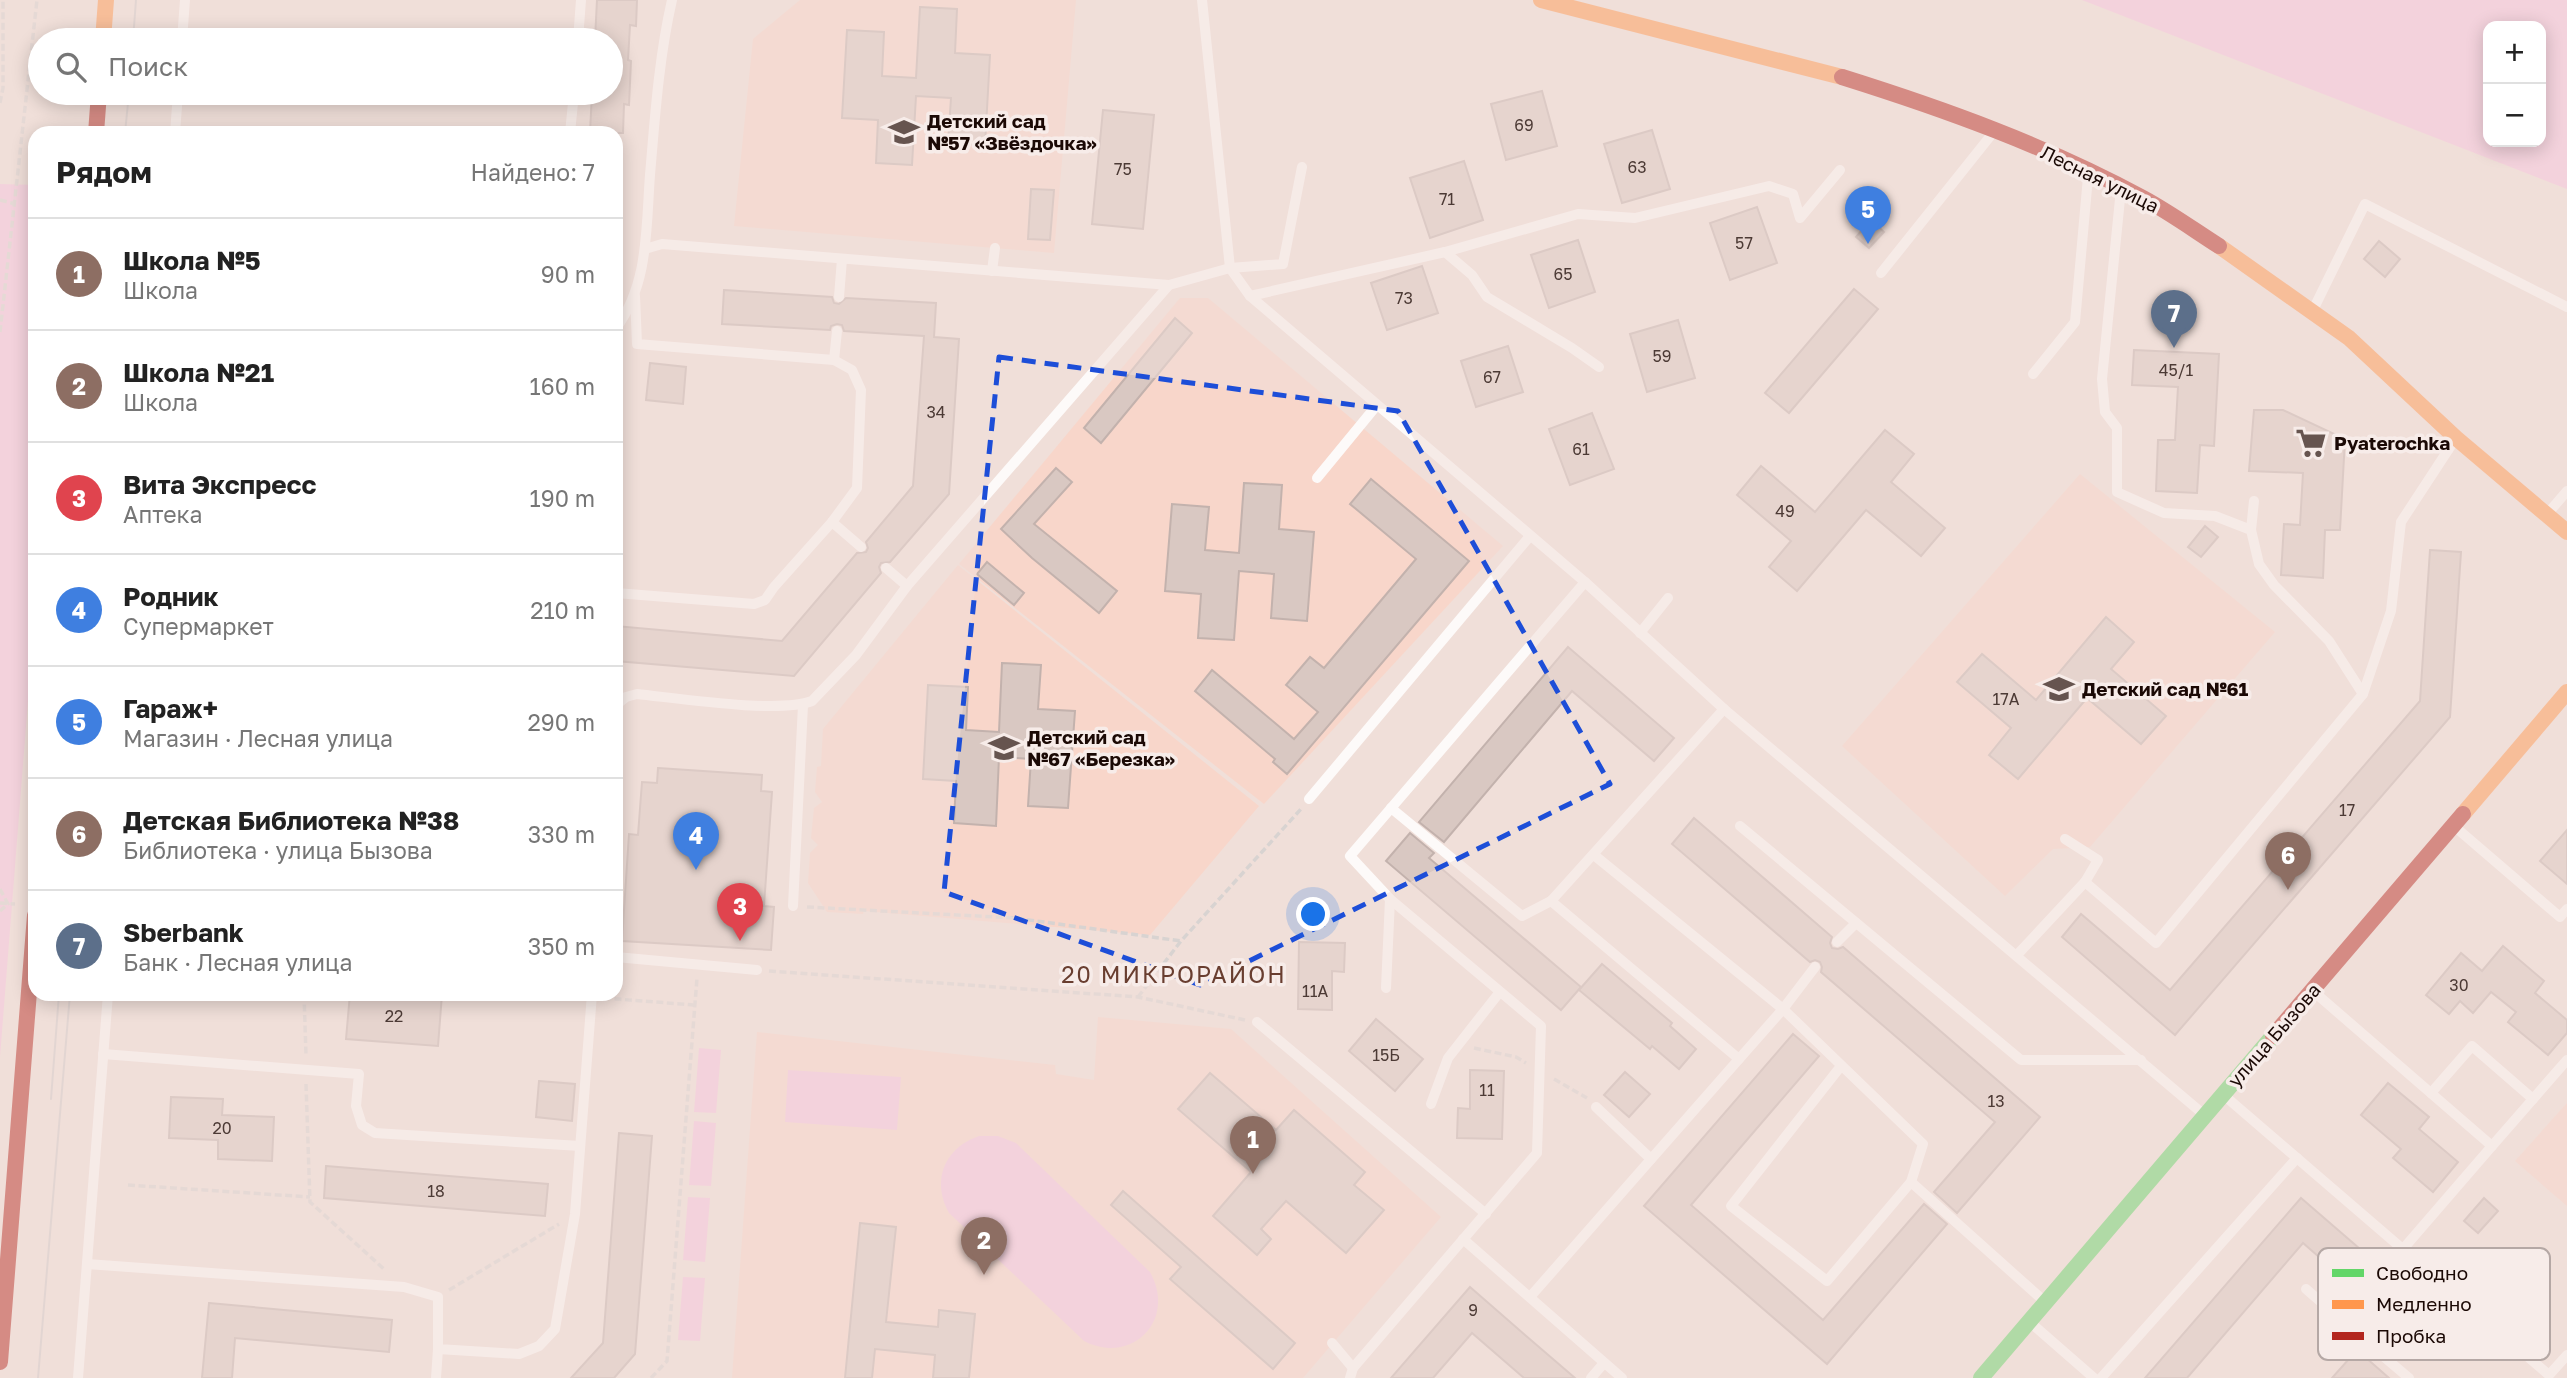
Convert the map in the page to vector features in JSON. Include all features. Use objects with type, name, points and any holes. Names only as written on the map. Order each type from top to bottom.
[{"type":"main road","points":[[104,28],[106,0]]},
{"type":"main road","name":"Лесная улица","points":[[1541,0],[1603,12],[1821,71],[1921,102],[2038,148],[2143,198],[2225,249],[2348,338],[2456,438],[2567,532]]},
{"type":"main road","points":[[97,126],[98,105]]},
{"type":"main road","name":"улица Бызова","points":[[1981,1378],[2567,692]]},
{"type":"main road","points":[[0,1362],[28,1001]]},
{"type":"lane","points":[[183,28],[185,0]]},
{"type":"lane","points":[[579,28],[581,0]]},
{"type":"lane","points":[[623,594],[754,604],[765,600],[832,522],[857,488],[861,390],[852,370],[834,360],[637,344],[635,296],[645,249],[665,29],[672,0]]},
{"type":"lane","points":[[1202,0],[1230,268],[1250,296],[1585,582],[1724,709],[2205,1116]]},
{"type":"lane","points":[[176,126],[177,105]]},
{"type":"lane","points":[[571,126],[572,105]]},
{"type":"lane","points":[[1881,273],[1995,131]]},
{"type":"lane","points":[[645,249],[662,244],[1169,285],[1230,268],[1283,264],[1302,167]]},
{"type":"lane","points":[[1250,296],[1445,252],[1578,214],[1634,218],[1769,186],[1793,194],[1800,218],[1840,170]]},
{"type":"lane","points":[[2032,374],[2075,322],[2089,173]]},
{"type":"lane","points":[[2121,188],[2102,379],[2105,412],[2118,428],[2117,492],[2164,513],[2215,516],[2251,530]]},
{"type":"lane","points":[[2313,312],[2365,204],[2567,307]]},
{"type":"lane","points":[[992,271],[995,248]]},
{"type":"lane","points":[[1445,252],[1472,275],[1487,297],[1552,335],[1599,367]]},
{"type":"lane","points":[[839,298],[842,259]]},
{"type":"lane","points":[[623,699],[637,694],[751,705],[803,705],[812,701],[856,655],[907,586],[1169,285]]},
{"type":"lane","points":[[623,316],[635,296]]},
{"type":"lane","points":[[834,360],[837,331]]},
{"type":"lane","points":[[1317,478],[1377,405]]},
{"type":"lane","points":[[2085,882],[2156,943],[2363,694],[2391,611],[2401,522],[2456,438]]},
{"type":"lane","points":[[2547,515],[2567,491]]},
{"type":"lane","points":[[2254,501],[2251,530],[2259,564],[2274,585],[2329,641],[2363,694]]},
{"type":"lane","points":[[832,522],[861,547]]},
{"type":"lane","points":[[1309,799],[1530,536]]},
{"type":"lane","points":[[886,568],[907,586]]},
{"type":"lane","points":[[1332,1343],[1352,1373],[1536,1153],[1541,1026],[1390,899],[1350,856],[1585,582]]},
{"type":"lane","points":[[1640,633],[1668,598]]},
{"type":"lane","points":[[793,906],[803,705]]},
{"type":"lane","points":[[1391,808],[1522,916],[1551,901],[1724,709]]},
{"type":"lane","points":[[2453,825],[2563,921],[2567,909]]},
{"type":"lane","points":[[1740,826],[2021,1060],[2141,1060]]},
{"type":"lane","points":[[2017,955],[2085,882],[2098,860],[2064,839]]},
{"type":"lane","points":[[1594,855],[1783,1009],[1923,1144],[1912,1182],[1827,1282],[1731,1206],[1841,1066]]},
{"type":"lane","points":[[1386,988],[1390,899]]},
{"type":"lane","points":[[1551,901],[1739,1059]]},
{"type":"lane","points":[[1837,942],[1856,923]]},
{"type":"lane","points":[[623,958],[757,970]]},
{"type":"lane","points":[[1530,1297],[1783,1009],[1815,967]]},
{"type":"lane","points":[[2312,990],[2492,1146]]},
{"type":"lane","points":[[1431,1104],[1448,1058],[1499,992]]},
{"type":"lane","points":[[78,1378],[107,1001]]},
{"type":"lane","points":[[438,1349],[519,1354],[539,1346],[555,1329],[575,1214],[592,1001]]},
{"type":"lane","points":[[1257,1022],[1486,1214]]},
{"type":"lane","points":[[2431,1093],[2472,1046],[2533,1099]]},
{"type":"lane","points":[[103,1054],[359,1074],[356,1106],[362,1125],[375,1133],[580,1146]]},
{"type":"lane","points":[[2404,1248],[2567,1060]]},
{"type":"lane","points":[[2223,1094],[2402,1248]]},
{"type":"lane","points":[[1596,1107],[1651,1159]]},
{"type":"lane","points":[[2101,1378],[2297,1158]]},
{"type":"lane","points":[[1912,1182],[2045,1303]]},
{"type":"lane","points":[[1463,1239],[1622,1378]]},
{"type":"lane","points":[[87,1264],[404,1287],[438,1297],[436,1378]]},
{"type":"lane","points":[[2306,1289],[2318,1299]]},
{"type":"lane","points":[[2029,1321],[2094,1378]]},
{"type":"lane","points":[[2529,1360],[2548,1377],[2567,1355]]},
{"type":"lane","points":[[2388,1360],[2409,1378]]},
{"type":"lane","points":[[1591,1378],[1604,1363]]},
{"type":"path","points":[[0,103],[3,0]]},
{"type":"path","points":[[34,28],[37,0]]},
{"type":"path","points":[[0,332],[28,83]]},
{"type":"path","points":[[0,200],[15,204]]},
{"type":"path","points":[[1138,998],[1181,941],[1309,799]]},
{"type":"path","points":[[0,889],[8,904],[0,911]]},
{"type":"path","points":[[793,906],[1015,918],[1181,941]]},
{"type":"path","points":[[651,1378],[667,1361],[698,965]]},
{"type":"path","points":[[757,970],[1138,998],[1257,1022]]},
{"type":"path","points":[[623,999],[695,1005]]},
{"type":"path","points":[[304,1001],[310,1202],[404,1287]]},
{"type":"path","points":[[128,1185],[310,1197]]},
{"type":"path","points":[[438,1297],[575,1214]]},
{"type":"highlighted area","points":[[999,357],[1398,411],[1610,784],[1200,985],[944,892]]},
{"type":"shaded area","name":"Детский сад №57 «Звёздочка»","points":[[800,0],[1076,0],[1054,253],[734,226],[753,39]]},
{"type":"shaded area","points":[[2082,0],[2567,0],[2567,189]]},
{"type":"shaded area","points":[[0,184],[28,185],[28,701],[0,1057]]},
{"type":"shaded area","points":[[1180,298],[1208,298],[1503,546],[1264,804],[959,564]]},
{"type":"shaded area","name":"Детский сад №61","points":[[2080,474],[2275,632],[2090,847],[2053,849],[2005,896],[1842,746]]},
{"type":"shaded area","name":"Детский сад №67 «Березка»","points":[[958,565],[1259,806],[1150,935],[864,911],[863,914],[827,912],[808,883],[810,853],[818,845],[811,838],[814,808],[822,802],[815,792],[817,767],[821,766],[823,729]]},
{"type":"shaded area","points":[[1098,1017],[1231,1029],[1441,1217],[1303,1378],[732,1378],[757,1032],[1055,1065],[1056,1074],[1094,1080]]},
{"type":"shaded area","points":[[699,1048],[721,1050],[716,1113],[694,1112]]},
{"type":"shaded area","points":[[788,1070],[901,1077],[897,1130],[785,1122]]},
{"type":"shaded area","points":[[2567,1103],[2567,1206],[2515,1161]]},
{"type":"shaded area","points":[[694,1121],[716,1123],[711,1186],[689,1185]]},
{"type":"shaded area","points":[[979,1136],[998,1136],[1016,1143],[1150,1272],[1157,1290],[1158,1307],[1154,1322],[1145,1334],[1133,1343],[1118,1348],[1102,1347],[1084,1341],[949,1213],[941,1189],[944,1167],[957,1149]]},
{"type":"shaded area","points":[[688,1197],[710,1198],[705,1262],[683,1260]]},
{"type":"shaded area","points":[[683,1277],[705,1278],[700,1341],[678,1340]]},
{"type":"building","points":[[597,0],[637,0],[636,26],[630,25],[629,105],[624,104],[623,133],[623,126],[590,126],[591,105],[623,105],[623,28],[596,28]]},
{"type":"building","points":[[920,7],[957,9],[955,53],[990,55],[985,145],[948,143],[951,98],[916,96],[912,165],[876,163],[878,120],[842,118],[847,30],[884,32],[882,76],[916,78]]},
{"type":"building","points":[[1542,91],[1557,146],[1506,160],[1491,104]]},
{"type":"building","points":[[1103,110],[1154,115],[1143,229],[1092,224]]},
{"type":"building","points":[[1652,130],[1670,189],[1622,203],[1604,144]]},
{"type":"building","points":[[1464,161],[1483,220],[1430,238],[1410,178]]},
{"type":"building","points":[[1031,189],[1054,190],[1050,240],[1028,239]]},
{"type":"building","points":[[1757,207],[1777,263],[1730,280],[1710,223]]},
{"type":"building","points":[[1871,220],[1884,232],[1869,248],[1856,237]]},
{"type":"building","points":[[1578,240],[1595,292],[1549,308],[1531,255]]},
{"type":"building","points":[[2379,241],[2400,259],[2385,277],[2364,259]]},
{"type":"building","points":[[1422,266],[1438,313],[1387,330],[1371,283]]},
{"type":"building","points":[[1854,289],[1878,309],[1789,413],[1765,393]]},
{"type":"building","points":[[724,290],[832,297],[834,303],[839,304],[846,298],[936,303],[934,337],[959,339],[949,494],[890,562],[881,563],[881,573],[794,676],[623,662],[623,627],[782,641],[857,553],[866,552],[866,542],[913,486],[924,336],[844,331],[842,325],[837,324],[831,326],[830,330],[722,324]]},
{"type":"building","points":[[1175,318],[1192,333],[1101,443],[1084,428]]},
{"type":"building","points":[[1678,320],[1695,378],[1647,392],[1630,334]]},
{"type":"building","points":[[1508,346],[1523,392],[1476,407],[1461,361]]},
{"type":"building","points":[[2134,350],[2219,354],[2214,446],[2200,445],[2197,493],[2156,491],[2158,440],[2175,440],[2178,387],[2132,385]]},
{"type":"building","points":[[650,363],[686,367],[683,404],[646,400]]},
{"type":"building","points":[[2254,410],[2283,410],[2345,439],[2340,530],[2325,530],[2323,578],[2281,575],[2284,524],[2300,525],[2303,473],[2249,471]]},
{"type":"building","points":[[1592,413],[1614,469],[1570,485],[1549,429]]},
{"type":"building","points":[[1885,430],[1914,454],[1891,482],[1945,528],[1921,556],[1866,510],[1797,591],[1769,567],[1791,541],[1737,495],[1761,466],[1815,512]]},
{"type":"building","points":[[1056,468],[1072,482],[1034,524],[1117,591],[1099,613],[1001,529]]},
{"type":"building","points":[[1371,479],[1469,561],[1287,774],[1273,762],[1275,759],[1195,691],[1212,670],[1294,739],[1318,712],[1286,685],[1310,657],[1324,668],[1416,559],[1350,504]]},
{"type":"building","points":[[1244,483],[1282,485],[1279,529],[1314,532],[1307,621],[1271,618],[1274,574],[1239,571],[1234,640],[1198,638],[1201,594],[1165,591],[1172,504],[1209,507],[1205,550],[1239,553]]},
{"type":"building","points":[[2205,526],[2218,537],[2201,557],[2188,547]]},
{"type":"building","points":[[2430,550],[2461,552],[2450,717],[2175,1035],[2062,937],[2081,914],[2170,990],[2420,701]]},
{"type":"building","points":[[987,562],[1024,593],[1014,605],[977,574]]},
{"type":"building","points":[[2106,617],[2134,642],[2111,669],[2166,716],[2141,744],[2087,698],[2018,779],[1989,755],[2011,728],[1957,682],[1982,654],[2036,700]]},
{"type":"building","points":[[1568,647],[1674,738],[1654,761],[1572,691],[1444,842],[1419,822]]},
{"type":"building","points":[[1002,663],[1041,665],[1038,709],[1075,711],[1068,808],[1028,806],[1031,759],[999,757],[996,826],[954,823],[956,781],[923,779],[928,685],[968,687],[966,730],[999,732]]},
{"type":"building","points":[[658,768],[762,775],[761,791],[772,792],[764,906],[774,907],[771,950],[623,941],[629,834],[638,835],[642,782],[657,783]]},
{"type":"building","points":[[1694,818],[1832,937],[1832,948],[1843,947],[2040,1117],[1957,1213],[1934,1192],[1995,1122],[1821,972],[1820,962],[1810,962],[1672,844]]},
{"type":"building","points":[[2567,830],[2567,884],[2540,861]]},
{"type":"building","points":[[1410,833],[1434,853],[1429,858],[1581,987],[1561,1010],[1386,861]]},
{"type":"building","points":[[1299,942],[1345,943],[1344,972],[1332,971],[1332,1010],[1298,1009]]},
{"type":"building","points":[[2503,946],[2544,981],[2535,993],[2567,1020],[2567,1033],[2548,1055],[2508,1022],[2516,1012],[2491,992],[2473,1013],[2460,1001],[2449,1014],[2426,995],[2461,953],[2482,971]]},
{"type":"building","points":[[1602,964],[1672,1023],[1670,1026],[1696,1049],[1679,1069],[1652,1046],[1650,1049],[1579,990]]},
{"type":"building","points":[[349,1001],[441,1001],[438,1046],[346,1039]]},
{"type":"building","points":[[1376,1019],[1423,1059],[1395,1091],[1349,1051]]},
{"type":"building","points":[[1793,1034],[1819,1056],[1691,1205],[1823,1320],[1924,1204],[1947,1224],[1827,1364],[1644,1206]]},
{"type":"building","points":[[1470,1070],[1504,1071],[1502,1139],[1457,1138],[1458,1108],[1470,1109]]},
{"type":"building","points":[[1625,1072],[1650,1094],[1629,1117],[1604,1095]]},
{"type":"building","points":[[1210,1073],[1276,1130],[1294,1110],[1365,1172],[1354,1185],[1384,1210],[1346,1253],[1286,1201],[1261,1229],[1271,1239],[1257,1255],[1213,1216],[1251,1172],[1178,1109]]},
{"type":"building","points":[[539,1081],[575,1084],[572,1121],[536,1117]]},
{"type":"building","points":[[2388,1083],[2429,1117],[2419,1129],[2458,1162],[2433,1192],[2393,1158],[2401,1149],[2361,1115]]},
{"type":"building","points":[[171,1097],[223,1099],[222,1115],[274,1117],[272,1161],[218,1159],[218,1140],[169,1138]]},
{"type":"building","points":[[619,1133],[652,1136],[635,1354],[614,1378],[571,1378],[603,1343]]},
{"type":"building","points":[[326,1166],[548,1184],[545,1216],[324,1198]]},
{"type":"building","points":[[1123,1191],[1295,1343],[1273,1369],[1170,1279],[1181,1267],[1111,1205]]},
{"type":"building","points":[[2301,1198],[2359,1248],[2318,1248],[2318,1256],[2303,1243],[2187,1378],[2145,1378]]},
{"type":"building","points":[[2484,1198],[2498,1211],[2478,1233],[2464,1221]]},
{"type":"building","points":[[860,1223],[896,1227],[886,1322],[938,1327],[939,1310],[975,1314],[969,1378],[933,1378],[935,1355],[875,1349],[872,1378],[845,1378]]},
{"type":"building","points":[[1470,1287],[1575,1378],[1524,1378],[1472,1333],[1433,1378],[1391,1378]]},
{"type":"building","points":[[209,1303],[392,1320],[389,1352],[235,1338],[232,1378],[202,1378]]},
{"type":"building","points":[[2348,1360],[2368,1360],[2389,1378],[2332,1378]]},
{"type":"tram line","points":[[134,28],[136,0]]},
{"type":"tram line","points":[[126,126],[128,105]]},
{"type":"tram line","points":[[51,1099],[58,1001]]},
{"type":"tram line","points":[[38,1378],[69,1001]]},
{"type":"traffic: fast","points":[[1981,1378],[2273,1036]]},
{"type":"traffic: slow","points":[[104,28],[106,0]]},
{"type":"traffic: slow","points":[[1541,0],[1842,77]]},
{"type":"traffic: slow","points":[[2219,246],[2349,338],[2456,438],[2567,532]]},
{"type":"traffic: slow","points":[[2463,814],[2567,692]]},
{"type":"traffic: jam","points":[[1842,77],[1957,116],[2070,162],[2153,203],[2219,246]]},
{"type":"traffic: jam","points":[[97,126],[98,105]]},
{"type":"traffic: jam","points":[[2273,1036],[2463,814]]},
{"type":"traffic: jam","points":[[0,1362],[28,1001]]},
{"type":"place","name":"Детский сад №57 «Звёздочка»","points":[[904,132]]},
{"type":"place","name":"Гараж+","points":[[1868,244]]},
{"type":"place","name":"Sberbank","points":[[2174,348]]},
{"type":"place","name":"Pyaterochka","points":[[2311,443]]},
{"type":"place","name":"Детский сад №61","points":[[2059,689]]},
{"type":"place","name":"Детский сад №67 «Березка»","points":[[1004,748]]},
{"type":"place","name":"Родник","points":[[696,870]]},
{"type":"place","name":"Детская Библиотека №38","points":[[2288,890]]},
{"type":"place","name":"Вита Экспресс","points":[[740,941]]},
{"type":"place","name":"Школа №5","points":[[1253,1174]]},
{"type":"place","name":"Школа №21","points":[[984,1275]]},
{"type":"district","name":"20 МИКРОРАЙОН","points":[[1174,975]]}]
